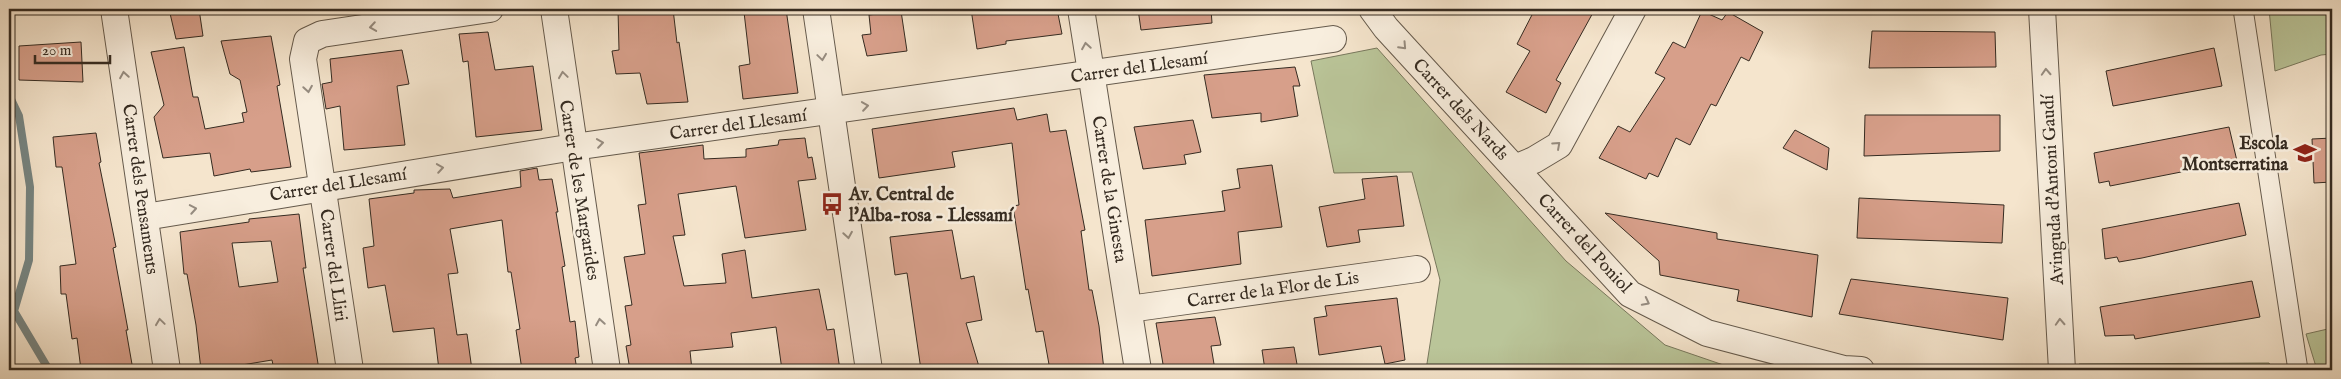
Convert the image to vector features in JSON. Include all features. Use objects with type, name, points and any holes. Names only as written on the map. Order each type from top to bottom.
[{"type":"street","name":"Carrer dels Pensaments","points":[[114,9],[167,370]]},
{"type":"street","name":"Carrer del Lliri","points":[[350,370],[303,59],[307,41],[322,34],[490,9]]},
{"type":"street","name":"Carrer de les Margarides","points":[[554,9],[608,370]]},
{"type":"street","points":[[816,9],[869,370]]},
{"type":"street","name":"Carrer de la Ginesta","points":[[1081,9],[1138,370]]},
{"type":"street","name":"Carrer dels Nards","points":[[1372,9],[1386,28],[1514,168],[1534,160],[1559,145],[1633,9]]},
{"type":"street","name":"Avinguda d'Antoni Gaudí","points":[[2042,9],[2062,370]]},
{"type":"street","points":[[2243,9],[2298,370]]},
{"type":"street","name":"Carrer del Llesamí","points":[[145,217],[323,186],[574,147],[1333,39]]},
{"type":"street","name":"Carrer del Poniol","points":[[1514,168],[1630,294],[1707,333],[1844,369],[1861,370]]},
{"type":"street","name":"Carrer de la Flor de Lis","points":[[1129,309],[1416,269]]},
{"type":"green space","points":[[2269,9],[2332,9],[2332,54],[2321,55],[2275,71]]},
{"type":"green space","points":[[1377,48],[1566,261],[1665,345],[1738,370],[1426,370],[1440,280],[1412,172],[1334,173],[1311,61]]},
{"type":"green space","points":[[2332,328],[2332,370],[2317,370],[2306,334]]},
{"type":"green space","points":[[2269,363],[2273,370],[2079,370],[2079,364]]},
{"type":"building","points":[[169,9],[199,9],[203,36],[176,39]]},
{"type":"building","points":[[618,9],[673,9],[688,102],[647,104],[640,73],[616,74],[612,51],[619,50]]},
{"type":"building","points":[[786,9],[798,93],[743,99],[739,66],[750,64],[744,12]]},
{"type":"building","points":[[971,9],[1057,9],[1062,34],[1006,41],[1006,44],[977,49]]},
{"type":"building","points":[[1138,9],[1211,9],[1212,23],[1141,30]]},
{"type":"building","points":[[1535,9],[1595,9],[1556,80],[1561,83],[1546,113],[1506,92],[1530,51],[1517,44]]},
{"type":"building","points":[[901,11],[907,51],[867,56],[862,35],[871,34],[869,15]]},
{"type":"building","points":[[1702,11],[1722,20],[1728,12],[1763,32],[1749,61],[1741,57],[1716,106],[1711,104],[1690,145],[1676,138],[1658,177],[1649,173],[1646,179],[1599,158],[1618,126],[1630,132],[1665,78],[1655,73],[1673,42],[1685,48]]},
{"type":"building","points":[[1872,31],[1995,32],[1996,67],[1869,68]]},
{"type":"building","points":[[488,32],[495,70],[533,66],[542,130],[476,137],[468,61],[463,62],[459,34]]},
{"type":"building","points":[[271,36],[280,85],[277,86],[291,167],[251,172],[250,169],[214,176],[210,153],[163,158],[154,117],[164,105],[151,52],[184,47],[193,97],[198,97],[205,129],[244,122],[242,113],[247,112],[240,80],[230,74],[221,41]]},
{"type":"building","points":[[81,42],[83,82],[19,80],[19,46]]},
{"type":"building","points":[[2214,48],[2222,86],[2113,106],[2106,71]]},
{"type":"building","points":[[402,50],[409,84],[397,86],[405,145],[344,150],[340,106],[326,109],[322,84],[332,82],[330,59]]},
{"type":"building","points":[[1295,67],[1300,86],[1293,86],[1298,116],[1261,122],[1261,113],[1212,118],[1204,75]]},
{"type":"building","points":[[1014,108],[1017,120],[1047,114],[1050,132],[1066,130],[1085,230],[1081,231],[1089,290],[1092,290],[1099,326],[1104,370],[1050,370],[1043,331],[1036,332],[1028,289],[1026,290],[1013,206],[1019,205],[1012,143],[952,152],[955,167],[879,178],[872,129]]},
{"type":"building","points":[[1865,115],[2000,115],[2000,151],[1864,156]]},
{"type":"building","points":[[1193,120],[1201,152],[1184,155],[1186,164],[1143,169],[1134,127]]},
{"type":"building","points":[[2229,127],[2237,161],[2110,186],[2109,181],[2099,183],[2094,153]]},
{"type":"building","points":[[1795,130],[1829,148],[1827,170],[1783,148]]},
{"type":"building","points":[[96,133],[101,162],[99,163],[116,247],[113,248],[128,330],[126,330],[133,370],[81,370],[77,338],[72,339],[66,294],[61,294],[60,266],[76,264],[62,167],[56,167],[53,137]]},
{"type":"building","points":[[805,138],[808,158],[812,157],[816,179],[798,181],[806,230],[745,238],[736,186],[678,194],[685,235],[673,236],[684,286],[726,283],[722,254],[745,250],[752,298],[819,289],[827,330],[834,329],[840,370],[782,370],[776,327],[731,333],[733,347],[690,351],[692,370],[657,370],[657,368],[630,370],[626,346],[631,345],[625,306],[632,305],[624,257],[645,254],[638,205],[646,204],[639,153],[703,145],[704,159],[746,157],[746,149],[778,145],[779,140]]},
{"type":"building","points":[[2332,138],[2332,182],[2314,183],[2312,139]]},
{"type":"building","points":[[1272,165],[1282,227],[1238,232],[1241,264],[1152,276],[1145,220],[1225,211],[1222,191],[1240,188],[1237,169]]},
{"type":"building","points":[[537,168],[539,180],[552,179],[565,266],[562,267],[570,322],[575,321],[579,357],[575,358],[577,370],[522,370],[516,330],[520,329],[511,272],[508,272],[502,220],[450,229],[458,273],[448,274],[457,335],[467,334],[472,370],[439,370],[434,328],[393,332],[385,285],[368,288],[363,248],[374,246],[369,199],[414,193],[414,190],[450,189],[453,198],[521,187],[520,171]]},
{"type":"building","points":[[1397,176],[1404,226],[1358,230],[1360,242],[1327,247],[1319,207],[1365,199],[1362,179]]},
{"type":"building","points":[[1859,198],[2004,205],[2002,243],[1857,238]]},
{"type":"building","points":[[2239,203],[2246,235],[2119,262],[2117,257],[2105,259],[2102,229]]},
{"type":"building","points":[[1605,213],[1717,233],[1717,239],[1818,255],[1812,317],[1737,301],[1739,290],[1660,275],[1659,261]]},
{"type":"building","points":[[299,214],[306,268],[303,268],[319,370],[274,370],[272,360],[212,370],[201,370],[196,325],[187,274],[184,274],[180,232],[249,222],[249,219]],"holes":[[[271,241],[278,282],[239,287],[232,243]]]},
{"type":"building","points":[[952,230],[961,279],[974,276],[982,320],[966,323],[980,370],[921,370],[907,273],[895,275],[890,237]]},
{"type":"building","points":[[1851,279],[2008,298],[2003,340],[1839,314]]},
{"type":"building","points":[[2252,281],[2260,317],[2135,339],[2134,335],[2105,336],[2100,307]]},
{"type":"building","points":[[1397,298],[1405,360],[1385,364],[1381,346],[1319,355],[1314,318],[1327,316],[1325,306]]},
{"type":"building","points":[[1215,317],[1221,345],[1211,346],[1215,370],[1164,370],[1156,323]]},
{"type":"building","points":[[1294,347],[1298,370],[1265,370],[1262,350]]},
{"type":"waterway","points":[[9,95],[19,116],[30,187],[29,260],[14,311],[49,370]]},
{"type":"place","name":"Escola Montserratina","points":[[2305,153]]},
{"type":"place","name":"Av. Central de l'Alba-rosa - Llessamí","points":[[832,204]]}]
